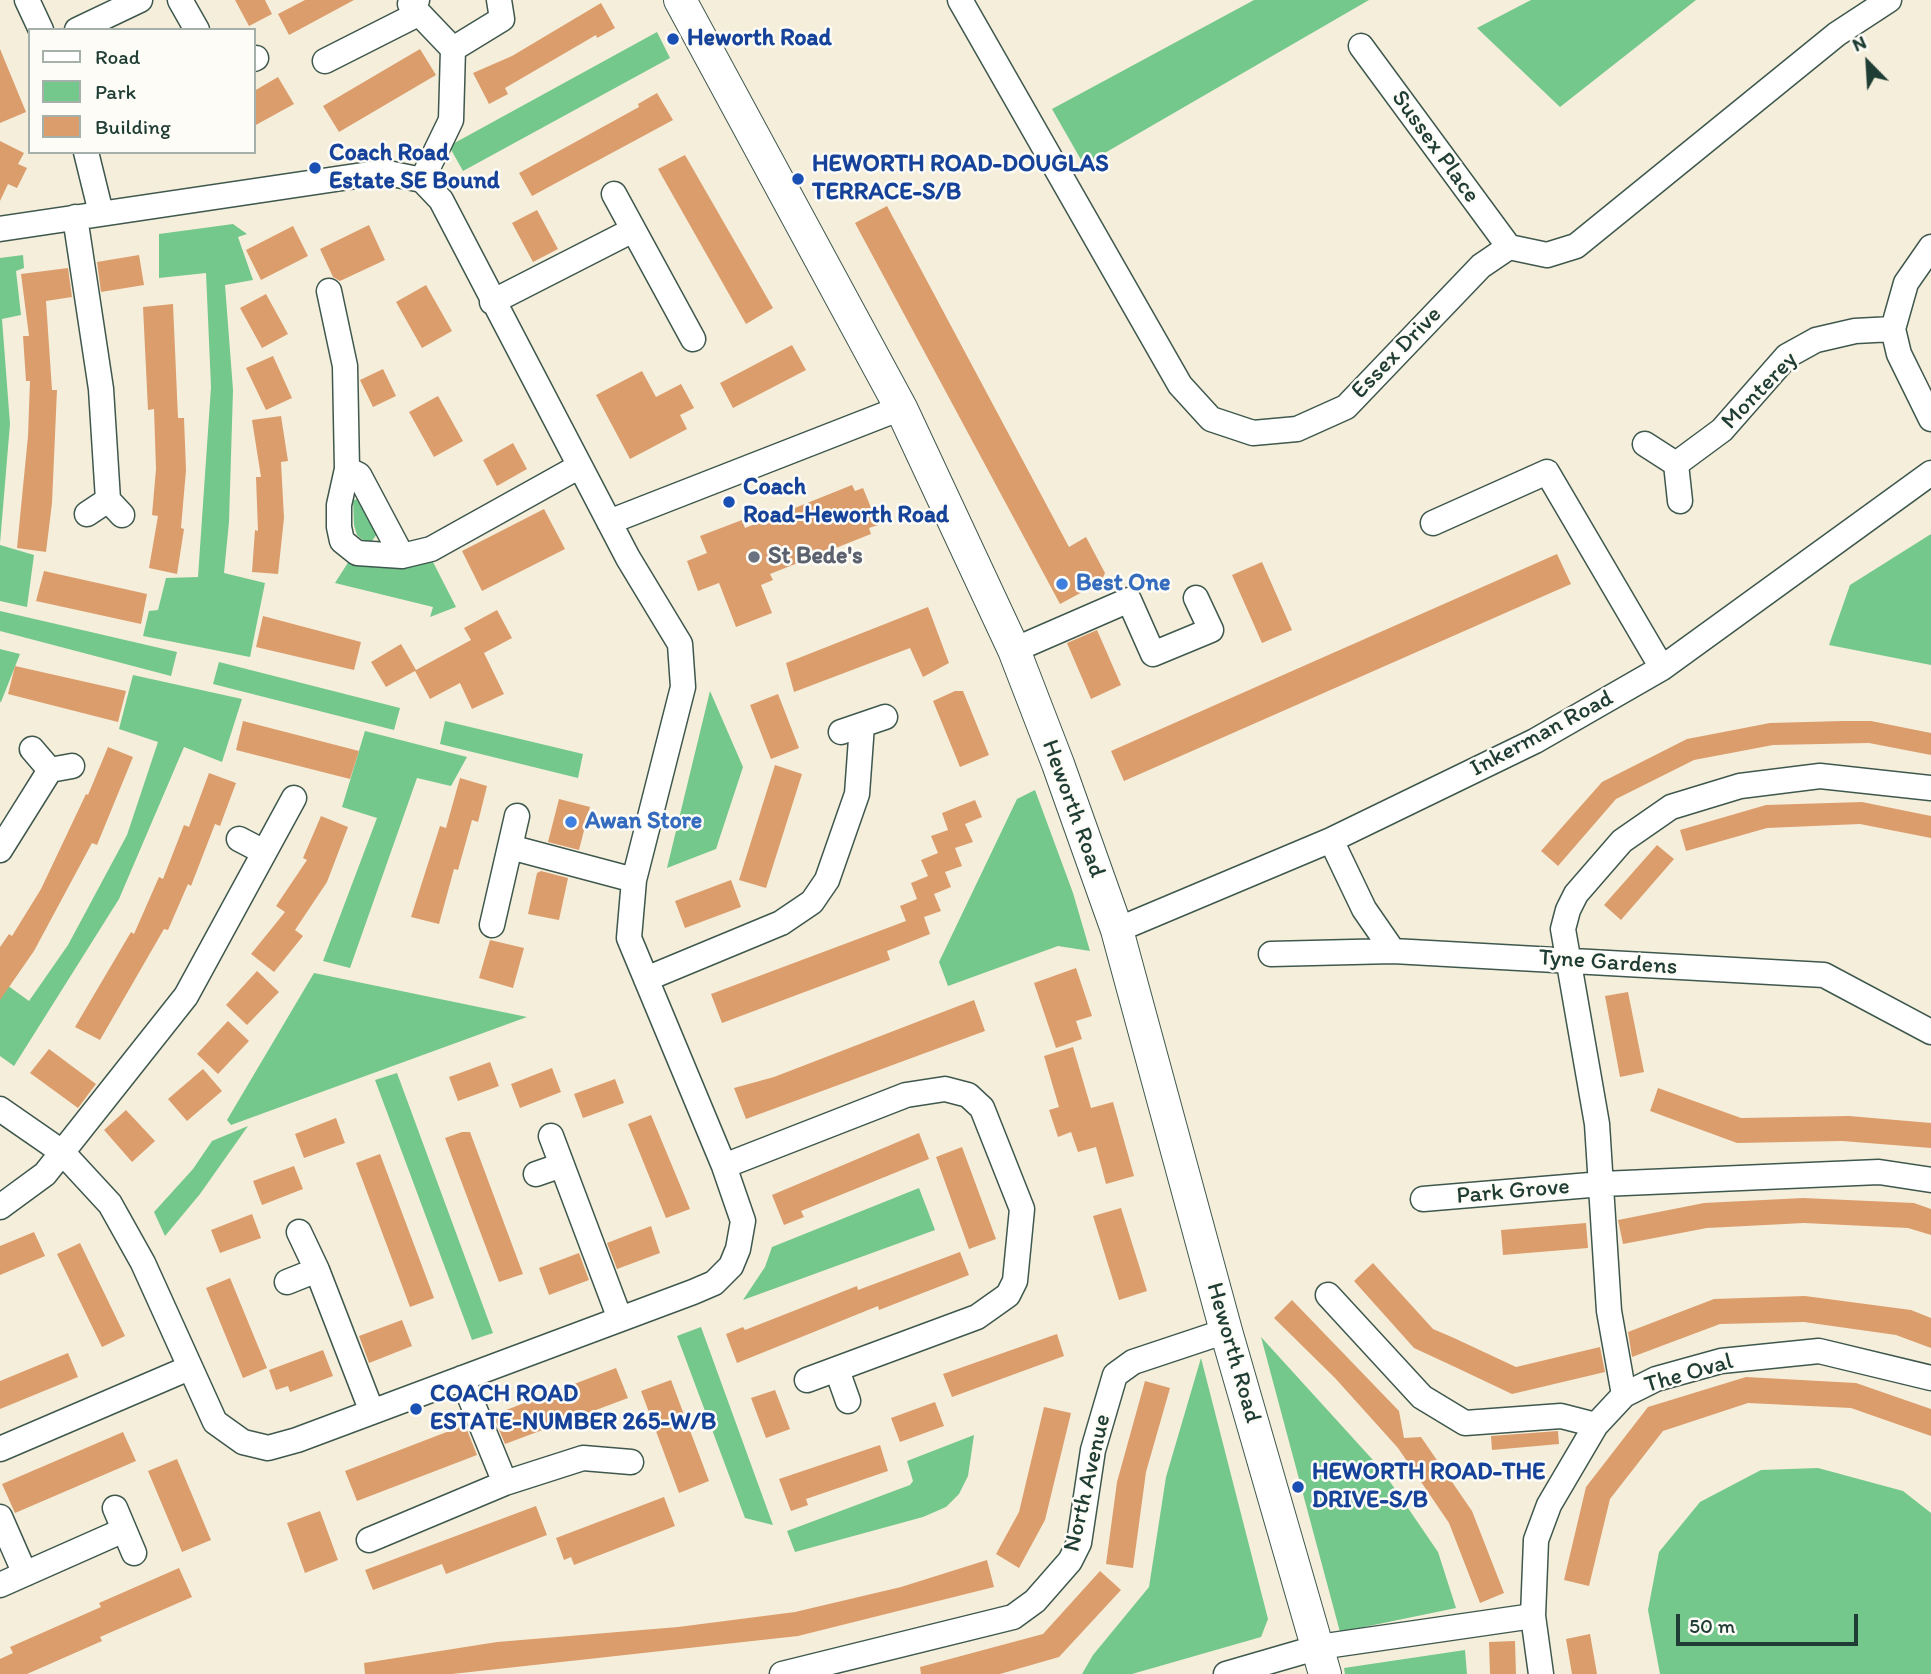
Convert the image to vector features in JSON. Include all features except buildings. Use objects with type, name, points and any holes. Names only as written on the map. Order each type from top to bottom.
[{"type":"street","points":[[27,0],[40,28]]},
{"type":"street","points":[[80,28],[140,0]]},
{"type":"street","points":[[180,0],[196,28]]},
{"type":"street","points":[[453,49],[502,19],[499,0]]},
{"type":"street","name":"Heworth Road","points":[[680,0],[901,408],[1014,650],[1116,930],[1226,1331],[1322,1661]]},
{"type":"street","name":"Essex Drive","points":[[960,0],[1180,385],[1211,419],[1253,433],[1297,429],[1346,407],[1481,266],[1509,247]]},
{"type":"street","points":[[1509,247],[1547,255],[1576,246],[1838,34],[1889,0]]},
{"type":"street","points":[[325,61],[417,7],[453,49],[451,120],[422,180]]},
{"type":"street","name":"Sussex Place","points":[[1361,46],[1509,247]]},
{"type":"street","points":[[86,154],[101,213]]},
{"type":"street","points":[[0,229],[383,172],[422,180],[441,200],[609,522],[680,644],[682,687],[634,880],[629,939],[724,1166],[743,1221],[738,1249],[730,1266],[714,1283],[372,1412],[268,1448],[243,1442],[215,1422],[143,1263],[110,1204],[62,1152],[0,1109]]},
{"type":"street","points":[[614,194],[633,230],[690,311],[693,339]]},
{"type":"street","points":[[75,217],[101,389],[106,510]]},
{"type":"street","points":[[492,302],[633,230]]},
{"type":"street","points":[[1931,247],[1906,283],[1893,329],[1899,354],[1931,419]]},
{"type":"street","points":[[330,291],[345,366],[346,469],[339,505],[342,541],[357,553],[402,556],[431,549],[580,466]]},
{"type":"street","name":"Monterey","points":[[1676,464],[1722,430],[1787,356],[1816,340],[1855,331],[1893,329]]},
{"type":"street","points":[[609,522],[901,408]]},
{"type":"street","points":[[1645,444],[1676,464],[1680,501]]},
{"type":"street","points":[[346,469],[359,475],[402,556]]},
{"type":"street","points":[[1433,523],[1547,472],[1662,668]]},
{"type":"street","name":"Inkerman Road","points":[[1116,930],[1331,840],[1535,741],[1662,668],[1931,473]]},
{"type":"street","points":[[1014,650],[1129,600],[1153,654],[1210,630],[1196,598]]},
{"type":"street","points":[[646,979],[781,923],[812,902],[827,880],[857,794],[862,725]]},
{"type":"street","points":[[0,850],[61,768],[32,749]]},
{"type":"street","points":[[1624,1395],[1609,1311],[1597,1124],[1563,929],[1576,894],[1622,841],[1671,807],[1740,786],[1820,776],[1931,788]]},
{"type":"street","points":[[0,1207],[45,1174],[186,996],[294,798]]},
{"type":"street","points":[[492,925],[489,887],[510,847],[517,816]]},
{"type":"street","points":[[239,839],[264,852]]},
{"type":"street","points":[[1331,840],[1364,909],[1393,951]]},
{"type":"street","points":[[510,847],[634,880]]},
{"type":"street","name":"Tyne Gardens","points":[[1270,954],[1393,951],[1824,975],[1931,1032]]},
{"type":"street","points":[[724,1166],[906,1095],[945,1089],[968,1095],[982,1108],[1023,1209],[1015,1281],[1008,1295],[977,1317],[807,1380]]},
{"type":"street","points":[[551,1136],[620,1319]]},
{"type":"street","points":[[536,1174],[562,1165]]},
{"type":"street","name":"Park Grove","points":[[1423,1199],[1602,1184],[1879,1172],[1931,1180]]},
{"type":"street","points":[[299,1232],[317,1270],[372,1412]]},
{"type":"street","points":[[287,1282],[317,1270]]},
{"type":"street","points":[[1328,1295],[1422,1398],[1465,1423],[1561,1416],[1596,1425]]},
{"type":"street","name":"North Avenue","points":[[782,1674],[1013,1618],[1035,1601],[1070,1561],[1079,1543],[1093,1450],[1115,1375],[1133,1362],[1226,1331]]},
{"type":"street","name":"The Oval","points":[[1541,1674],[1533,1616],[1536,1540],[1549,1505],[1596,1425],[1624,1395],[1656,1379],[1721,1360],[1818,1351],[1931,1378]]},
{"type":"street","points":[[0,1449],[189,1368]]},
{"type":"street","points":[[837,1370],[848,1401]]},
{"type":"street","points":[[462,1378],[505,1483]]},
{"type":"street","points":[[369,1539],[505,1483],[583,1458],[631,1462]]},
{"type":"street","points":[[0,1517],[25,1574]]},
{"type":"street","points":[[0,1585],[25,1574],[120,1519],[134,1553]]},
{"type":"street","points":[[1226,1674],[1322,1661],[1533,1616]]},
{"type":"green space","points":[[1254,0],[1369,0],[1084,165],[1052,109]]},
{"type":"green space","points":[[1531,0],[1696,0],[1560,107],[1477,28]]},
{"type":"green space","points":[[657,32],[670,58],[463,171],[449,146]]},
{"type":"green space","points":[[233,224],[247,234],[238,237],[253,280],[225,285],[233,390],[229,522],[224,573],[265,583],[250,657],[143,636],[149,611],[158,610],[166,578],[198,577],[211,387],[206,273],[159,278],[159,234]]},
{"type":"green space","points":[[23,255],[24,268],[16,271],[21,315],[2,319],[10,424],[0,543],[0,258]]},
{"type":"green space","points":[[358,499],[377,534],[372,541],[365,542],[357,535],[353,500]]},
{"type":"green space","points":[[1931,534],[1931,665],[1829,645],[1850,585]]},
{"type":"green space","points":[[0,545],[34,555],[27,607],[0,601]]},
{"type":"green space","points":[[349,561],[399,567],[433,562],[456,607],[430,617],[433,607],[335,583]]},
{"type":"green space","points":[[0,611],[177,652],[171,676],[0,631]]},
{"type":"green space","points":[[0,649],[20,654],[1,702],[0,702]]},
{"type":"green space","points":[[219,662],[400,708],[394,730],[213,684]]},
{"type":"green space","points":[[133,675],[242,699],[222,762],[184,747],[119,899],[14,1066],[0,1056],[0,980],[29,1001],[68,945],[127,835],[158,742],[119,729]]},
{"type":"green space","points":[[710,691],[743,767],[716,849],[667,868]]},
{"type":"green space","points":[[445,721],[583,754],[578,778],[440,744]]},
{"type":"green space","points":[[365,731],[467,757],[451,786],[417,778],[350,968],[323,961],[377,818],[342,807]]},
{"type":"green space","points":[[1035,790],[1073,893],[1090,951],[1058,946],[948,986],[939,962],[1017,799]]},
{"type":"green space","points":[[314,973],[527,1017],[231,1125],[227,1120]]},
{"type":"green space","points":[[397,1073],[493,1333],[472,1340],[375,1080]]},
{"type":"green space","points":[[248,1126],[200,1194],[165,1236],[154,1212],[193,1169],[212,1141]]},
{"type":"green space","points":[[919,1188],[935,1230],[743,1300],[765,1267],[772,1247]]},
{"type":"green space","points":[[701,1327],[773,1525],[745,1518],[677,1336]]},
{"type":"green space","points":[[1261,1337],[1382,1470],[1438,1552],[1456,1608],[1340,1632]]},
{"type":"green space","points":[[1201,1358],[1268,1619],[1261,1637],[1132,1674],[1082,1674],[1093,1655],[1149,1587],[1166,1477]]},
{"type":"green space","points":[[974,1435],[968,1476],[959,1494],[946,1507],[923,1517],[795,1552],[787,1531],[910,1485],[913,1481],[907,1461]]},
{"type":"green space","points":[[1818,1468],[1903,1491],[1931,1513],[1931,1674],[1660,1674],[1648,1610],[1659,1552],[1700,1502],[1761,1470]]},
{"type":"green space","points":[[1465,1650],[1467,1674],[1345,1674],[1344,1668]]},
{"type":"place","name":"Heworth Road","points":[[673,39]]},
{"type":"place","name":"Coach Road Estate SE Bound","points":[[315,168]]},
{"type":"place","name":"HEWORTH ROAD-DOUGLAS TERRACE-S/B","points":[[798,179]]},
{"type":"place","name":"Coach Road-Heworth Road","points":[[729,502]]},
{"type":"place","name":"St Bede's","points":[[754,557]]},
{"type":"place","name":"Best One","points":[[1062,584]]},
{"type":"place","name":"Awan Store","points":[[571,822]]},
{"type":"place","name":"COACH ROAD ESTATE-NUMBER 265-W/B","points":[[416,1409]]},
{"type":"place","name":"HEWORTH ROAD-THE DRIVE-S/B","points":[[1298,1487]]}]
